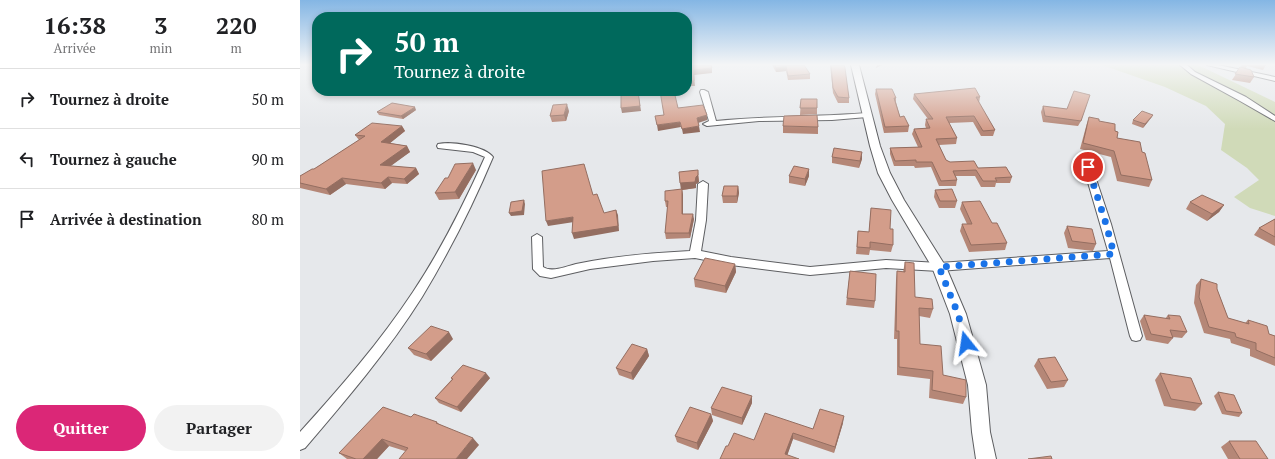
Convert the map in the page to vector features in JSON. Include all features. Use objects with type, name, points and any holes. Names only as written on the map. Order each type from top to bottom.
[{"type":"street","points":[[860,86],[875,146],[884,173],[898,200],[939,267],[958,314],[978,385],[981,432],[986,459]]},
{"type":"street","points":[[1219,86],[1244,99],[1275,118]]},
{"type":"street","points":[[704,92],[710,124],[759,119],[832,118],[867,115]]},
{"type":"street","points":[[300,443],[361,369],[416,296],[438,260],[478,182],[489,157],[486,153],[479,151],[442,146]]},
{"type":"street","points":[[1084,155],[1106,224],[1136,336]]},
{"type":"street","points":[[695,254],[701,220],[703,184]]},
{"type":"street","points":[[537,236],[538,269],[544,273],[551,274],[590,265],[653,256],[695,254],[810,271],[886,264],[939,267],[1114,254]]},
{"type":"green space","points":[[1163,86],[1243,86],[1275,102],[1275,216],[1250,208],[1234,197],[1259,180],[1247,168],[1221,150],[1225,124],[1206,106]]},
{"type":"building","points":[[833,86],[847,86],[849,98],[838,97]]},
{"type":"building","points":[[975,88],[980,97],[976,97],[995,130],[983,131],[974,116],[946,117],[957,138],[936,139],[946,160],[950,162],[974,161],[978,168],[1006,167],[1012,177],[995,178],[997,181],[983,181],[976,170],[953,171],[957,180],[941,181],[932,162],[916,162],[916,160],[895,161],[890,148],[922,147],[914,129],[930,128],[926,119],[933,119],[914,94]]},
{"type":"building","points":[[876,89],[892,89],[896,98],[894,98],[900,117],[904,116],[909,126],[885,127]]},
{"type":"building","points":[[1074,91],[1090,95],[1081,121],[1045,116],[1043,106],[1067,109]]},
{"type":"building","points":[[621,96],[639,96],[640,106],[621,108]]},
{"type":"building","points":[[661,96],[675,96],[678,108],[703,105],[707,115],[697,118],[699,126],[682,129],[680,122],[657,125],[655,116],[664,115]]},
{"type":"building","points":[[801,99],[817,99],[817,108],[800,108]]},
{"type":"building","points":[[392,103],[415,107],[401,116],[377,112]]},
{"type":"building","points":[[567,104],[564,115],[550,116],[553,105]]},
{"type":"building","points":[[1142,111],[1153,115],[1145,124],[1133,120]]},
{"type":"building","points":[[817,115],[818,127],[783,126],[784,116]]},
{"type":"building","points":[[1089,117],[1099,119],[1099,121],[1115,124],[1115,131],[1118,132],[1117,138],[1140,142],[1142,152],[1145,153],[1152,180],[1121,175],[1114,151],[1083,143]]},
{"type":"building","points":[[372,123],[402,126],[381,142],[407,146],[380,165],[416,168],[404,179],[388,177],[381,183],[342,178],[326,189],[300,183],[300,176],[314,169],[365,136],[355,135]]},
{"type":"building","points":[[834,148],[862,152],[860,161],[832,157]]},
{"type":"building","points":[[473,163],[455,192],[435,193],[445,178],[448,178],[455,164]]},
{"type":"building","points":[[584,164],[593,195],[597,194],[604,213],[616,210],[618,226],[572,233],[573,217],[546,221],[542,171]]},
{"type":"building","points":[[794,166],[809,169],[805,179],[789,176]]},
{"type":"building","points":[[698,170],[698,175],[695,182],[680,183],[679,172]]},
{"type":"building","points":[[724,186],[738,186],[737,196],[722,196]]},
{"type":"building","points":[[682,189],[682,214],[693,214],[689,233],[665,233],[668,201],[665,201],[665,191]]},
{"type":"building","points":[[952,189],[957,201],[940,201],[935,190]]},
{"type":"building","points":[[1202,195],[1224,205],[1212,214],[1190,202]]},
{"type":"building","points":[[524,200],[522,211],[509,213],[511,202]]},
{"type":"building","points":[[980,201],[992,223],[997,223],[1007,243],[971,245],[962,224],[972,224],[962,202]]},
{"type":"building","points":[[871,208],[891,210],[890,229],[893,229],[893,245],[870,242],[870,248],[857,247],[858,231],[869,232]]},
{"type":"building","points":[[1275,219],[1275,237],[1259,228]]},
{"type":"building","points":[[1067,226],[1092,229],[1096,244],[1072,241]]},
{"type":"building","points":[[705,258],[735,264],[725,286],[694,279]]},
{"type":"building","points":[[905,262],[914,263],[915,297],[932,299],[933,309],[919,308],[920,344],[941,346],[943,375],[966,380],[966,397],[932,390],[933,371],[899,367],[899,331],[896,331],[897,271],[905,272]]},
{"type":"building","points":[[850,271],[876,274],[875,301],[847,298]]},
{"type":"building","points":[[1201,279],[1217,284],[1217,289],[1228,318],[1249,324],[1248,320],[1267,326],[1269,334],[1275,336],[1275,358],[1256,350],[1256,343],[1236,337],[1235,333],[1209,327],[1199,297]]},
{"type":"building","points":[[1144,315],[1170,319],[1168,315],[1180,316],[1187,332],[1170,330],[1173,338],[1151,334]]},
{"type":"building","points":[[431,326],[449,332],[426,354],[408,348]]},
{"type":"building","points":[[632,344],[647,349],[631,373],[616,368]]},
{"type":"building","points":[[1055,357],[1068,380],[1051,382],[1038,359]]},
{"type":"building","points":[[463,365],[486,373],[457,407],[435,398],[453,379],[451,378]]},
{"type":"building","points":[[1160,373],[1191,378],[1202,404],[1171,399]]},
{"type":"building","points":[[722,387],[752,396],[742,418],[711,408]]},
{"type":"building","points":[[1218,392],[1234,395],[1242,413],[1226,411]]},
{"type":"building","points":[[383,407],[411,417],[414,414],[437,422],[436,423],[473,438],[456,459],[399,459],[408,448],[382,439],[363,459],[356,459],[339,453]]},
{"type":"building","points":[[690,407],[711,414],[697,443],[675,436]]},
{"type":"building","points":[[820,409],[844,416],[835,447],[793,433],[785,454],[799,459],[720,459],[734,433],[754,440],[765,413],[813,429]]},
{"type":"building","points":[[1229,441],[1256,441],[1268,459],[1240,459]]},
{"type":"building","points":[[1051,456],[1052,459],[1028,459]]},
{"type":"route","points":[[966,343],[958,314],[939,267],[1012,263],[1114,254],[1088,167]]}]
